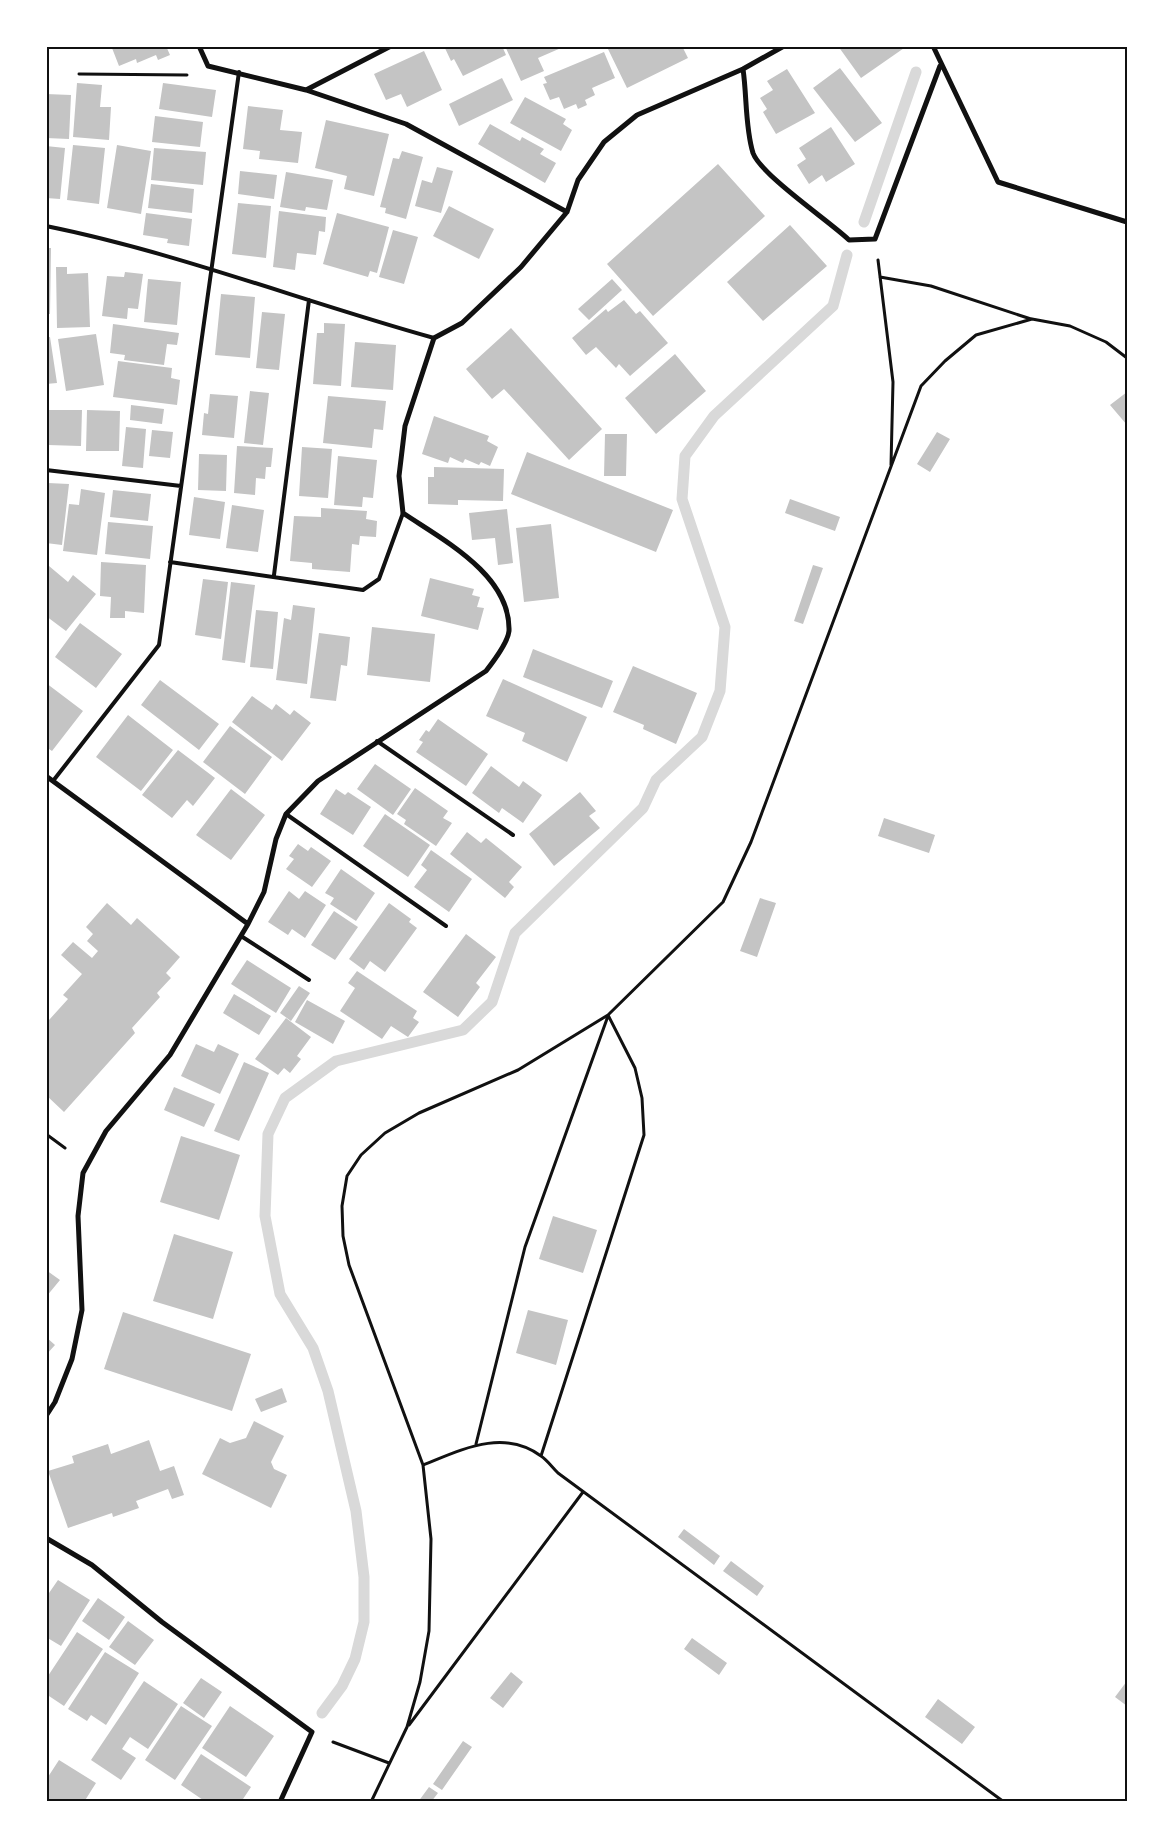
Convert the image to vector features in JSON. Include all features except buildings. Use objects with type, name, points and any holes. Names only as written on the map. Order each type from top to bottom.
[{"type":"street","points":[[199,46],[208,66],[239,72],[306,90],[406,124],[567,212]]},
{"type":"street","points":[[306,90],[391,46]]},
{"type":"street","points":[[46,1416],[55,1402],[72,1359],[82,1310],[78,1216],[83,1172],[106,1131],[170,1055],[248,924],[264,892],[276,839],[286,814],[318,781],[376,741],[486,671],[496,659],[509,632],[503,599],[488,576],[465,554],[403,513],[400,476],[405,426],[434,338],[462,322],[521,267],[567,212],[578,180],[604,142],[630,120],[637,115],[743,69],[784,46]]},
{"type":"street","points":[[932,46],[940,66],[998,182],[1127,222]]},
{"type":"street","points":[[743,69],[749,135],[754,155],[789,191],[849,240],[876,239],[940,66]]},
{"type":"street","points":[[46,776],[248,924]]},
{"type":"street","points":[[46,1538],[92,1565],[162,1622],[312,1732],[280,1802]]},
{"type":"lane","points":[[53,782],[159,645],[239,72]]},
{"type":"lane","points":[[46,226],[97,236],[211,268],[434,338]]},
{"type":"lane","points":[[274,575],[309,300]]},
{"type":"lane","points":[[46,470],[181,486]]},
{"type":"lane","points":[[170,562],[274,575],[363,590],[379,579],[403,513]]},
{"type":"lane","points":[[376,741],[513,835]]},
{"type":"lane","points":[[286,814],[446,926]]},
{"type":"lane","points":[[241,936],[309,980]]},
{"type":"path","points":[[79,74],[197,76],[204,73],[208,66]]},
{"type":"path","points":[[876,239],[893,382],[891,468]]},
{"type":"path","points":[[880,277],[931,286],[1032,319],[1070,326],[1106,342],[1127,358]]},
{"type":"path","points":[[407,1727],[420,1682],[429,1632],[431,1539],[423,1464],[349,1265],[343,1236],[342,1206],[347,1176],[361,1155],[385,1132],[419,1113],[518,1070],[608,1015],[723,902],[751,842],[921,386],[945,361],[976,335],[1032,319]]},
{"type":"path","points":[[476,1444],[525,1247],[608,1015]]},
{"type":"path","points":[[541,1456],[644,1135],[642,1098],[635,1068],[608,1015]]},
{"type":"path","points":[[46,1134],[65,1148]]},
{"type":"path","points":[[423,1464],[476,1444],[511,1443],[541,1456],[558,1473],[583,1492],[1004,1802]]},
{"type":"path","points":[[371,1802],[388,1763],[407,1727],[583,1492]]},
{"type":"path","points":[[312,1732],[329,1741],[388,1763]]},
{"type":"waterway","points":[[864,222],[916,72]]},
{"type":"waterway","points":[[322,1713],[342,1686],[355,1659],[364,1622],[364,1577],[356,1511],[328,1391],[313,1348],[280,1294],[265,1216],[268,1134],[285,1098],[336,1061],[463,1030],[492,1002],[515,933],[643,808],[656,780],[702,737],[720,691],[725,627],[682,499],[685,456],[714,416],[833,306],[847,255]]}]
